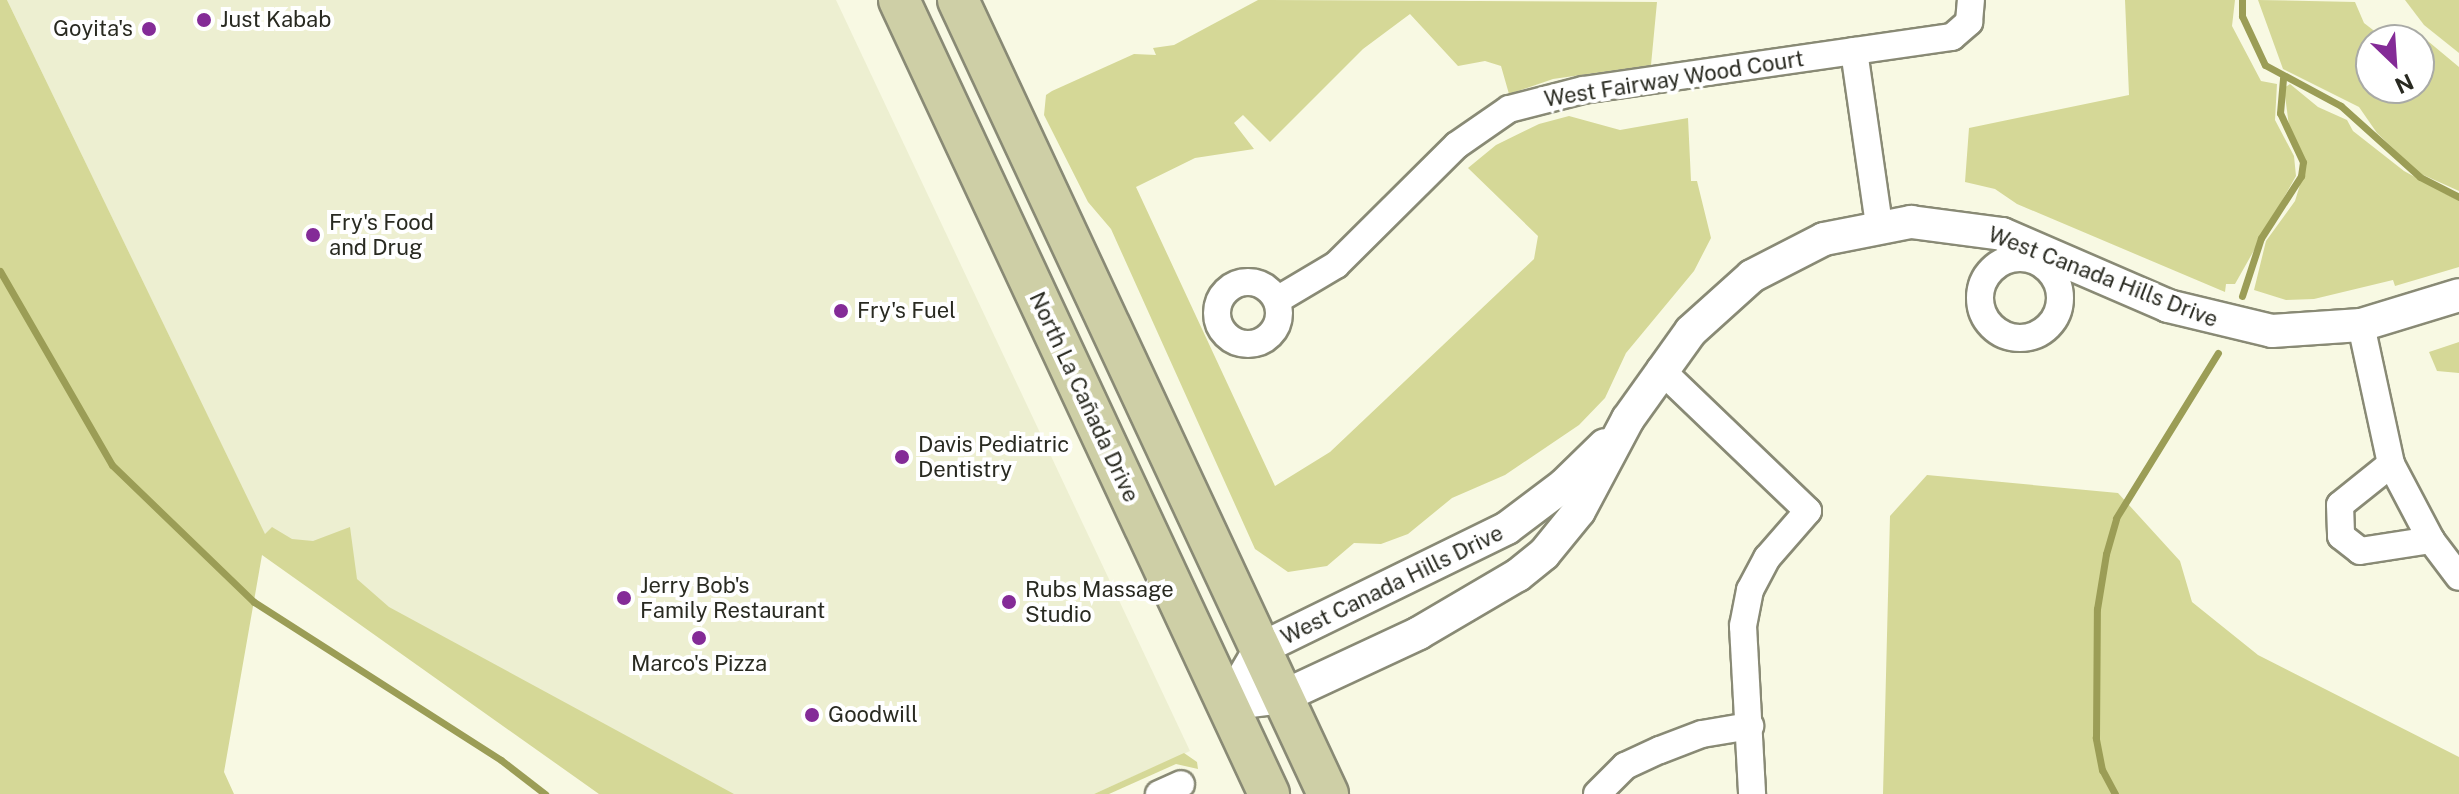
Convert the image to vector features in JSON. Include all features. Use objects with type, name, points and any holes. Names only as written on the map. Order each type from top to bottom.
[{"type":"main road","name":"North La Cañada Drive","points":[[899,0],[1269,794]]},
{"type":"main road","points":[[958,0],[1328,794]]},
{"type":"street","name":"West Fairway Wood Court","points":[[1277,300],[1336,265],[1457,145],[1509,109],[1583,90],[1952,37],[1969,22],[1971,0]]},
{"type":"street","points":[[1854,51],[1879,225]]},
{"type":"street","name":"West Canada Hills Drive","points":[[1228,704],[1282,697],[1455,614],[1544,554],[1579,511],[1628,419],[1660,369],[1721,299],[1752,276],[1806,246],[1879,225],[1963,227],[2168,306],[2234,325],[2272,331],[2361,325],[2459,295]]},
{"type":"street","points":[[2361,325],[2391,464],[2431,540],[2459,577]]},
{"type":"street","points":[[1660,369],[1808,511],[1767,558],[1750,590],[1743,626],[1752,794]]},
{"type":"street","name":"West Canada Hills Drive","points":[[1228,704],[1260,649],[1507,528],[1564,485],[1628,419]]},
{"type":"street","points":[[2391,464],[2340,505],[2341,536],[2360,551],[2431,540]]},
{"type":"street","points":[[1597,794],[1625,766],[1660,750],[1702,734],[1750,726]]},
{"type":"shaded area","points":[[7,0],[836,0],[1190,751],[1094,794],[599,794],[265,535]]},
{"type":"green space","points":[[0,0],[7,0],[265,534],[272,527],[292,539],[313,541],[350,527],[357,579],[389,607],[734,794],[599,794],[262,555],[224,772],[234,794],[0,794]]},
{"type":"green space","points":[[1258,0],[1657,2],[1651,65],[1553,79],[1509,94],[1501,66],[1485,61],[1458,66],[1410,14],[1363,49],[1270,142],[1243,115],[1234,123],[1254,149],[1195,158],[1136,187],[1275,486],[1330,452],[1534,259],[1538,236],[1468,168],[1496,145],[1539,124],[1569,116],[1620,130],[1688,118],[1691,181],[1697,181],[1711,238],[1694,271],[1626,353],[1605,398],[1579,425],[1505,475],[1452,498],[1408,534],[1381,544],[1354,543],[1327,566],[1288,572],[1255,549],[1111,229],[1088,202],[1044,115],[1046,95],[1052,91],[1134,54],[1156,55],[1153,48],[1174,45]]},
{"type":"green space","points":[[2125,0],[2235,0],[2232,26],[2261,81],[2277,84],[2275,120],[2294,156],[2296,176],[2235,284],[2226,284],[2225,292],[2017,204],[1995,189],[1965,182],[1969,128],[2129,95]]},
{"type":"green space","points":[[2258,0],[2355,2],[2365,24],[2355,24],[2355,104],[2435,104],[2435,47],[2459,67],[2459,191],[2419,173],[2377,133],[2359,107],[2283,69]]},
{"type":"green space","points":[[2405,0],[2459,0],[2459,53],[2435,34],[2435,24],[2423,24]]},
{"type":"green space","points":[[2290,84],[2318,107],[2347,120],[2353,131],[2404,171],[2459,201],[2459,267],[2395,286],[2393,280],[2314,299],[2286,300],[2254,290],[2266,241],[2295,201],[2306,165],[2289,126],[2284,88]]},
{"type":"green space","points":[[2459,342],[2459,373],[2437,371],[2429,352]]},
{"type":"green space","points":[[1927,475],[2118,493],[2180,561],[2192,602],[2258,655],[2459,757],[2459,794],[1883,794],[1890,516]]},
{"type":"green space","points":[[1184,753],[1197,762],[1198,769],[1176,764],[1109,794],[1094,794]]},
{"type":"waterway","points":[[2242,0],[2242,16],[2265,65],[2341,106],[2420,177],[2459,197]]},
{"type":"waterway","points":[[2242,296],[2261,238],[2301,176],[2303,162],[2280,113],[2283,77]]},
{"type":"waterway","points":[[0,271],[112,465],[254,602],[501,760],[545,794]]},
{"type":"waterway","points":[[2115,794],[2102,770],[2096,738],[2097,609],[2106,554],[2116,518],[2218,353]]},
{"type":"place","name":"Just Kabab","points":[[204,20]]},
{"type":"place","name":"Goyita's","points":[[149,29]]},
{"type":"place","name":"Fry's Food and Drug","points":[[313,235]]},
{"type":"place","name":"Fry's Fuel","points":[[841,311]]},
{"type":"place","name":"Davis Pediatric Dentistry","points":[[902,457]]},
{"type":"place","name":"Jerry Bob's Family Restaurant","points":[[624,598]]},
{"type":"place","name":"Rubs Massage Studio","points":[[1009,602]]},
{"type":"place","name":"Marco's Pizza","points":[[699,638]]},
{"type":"place","name":"Goodwill","points":[[812,715]]}]
